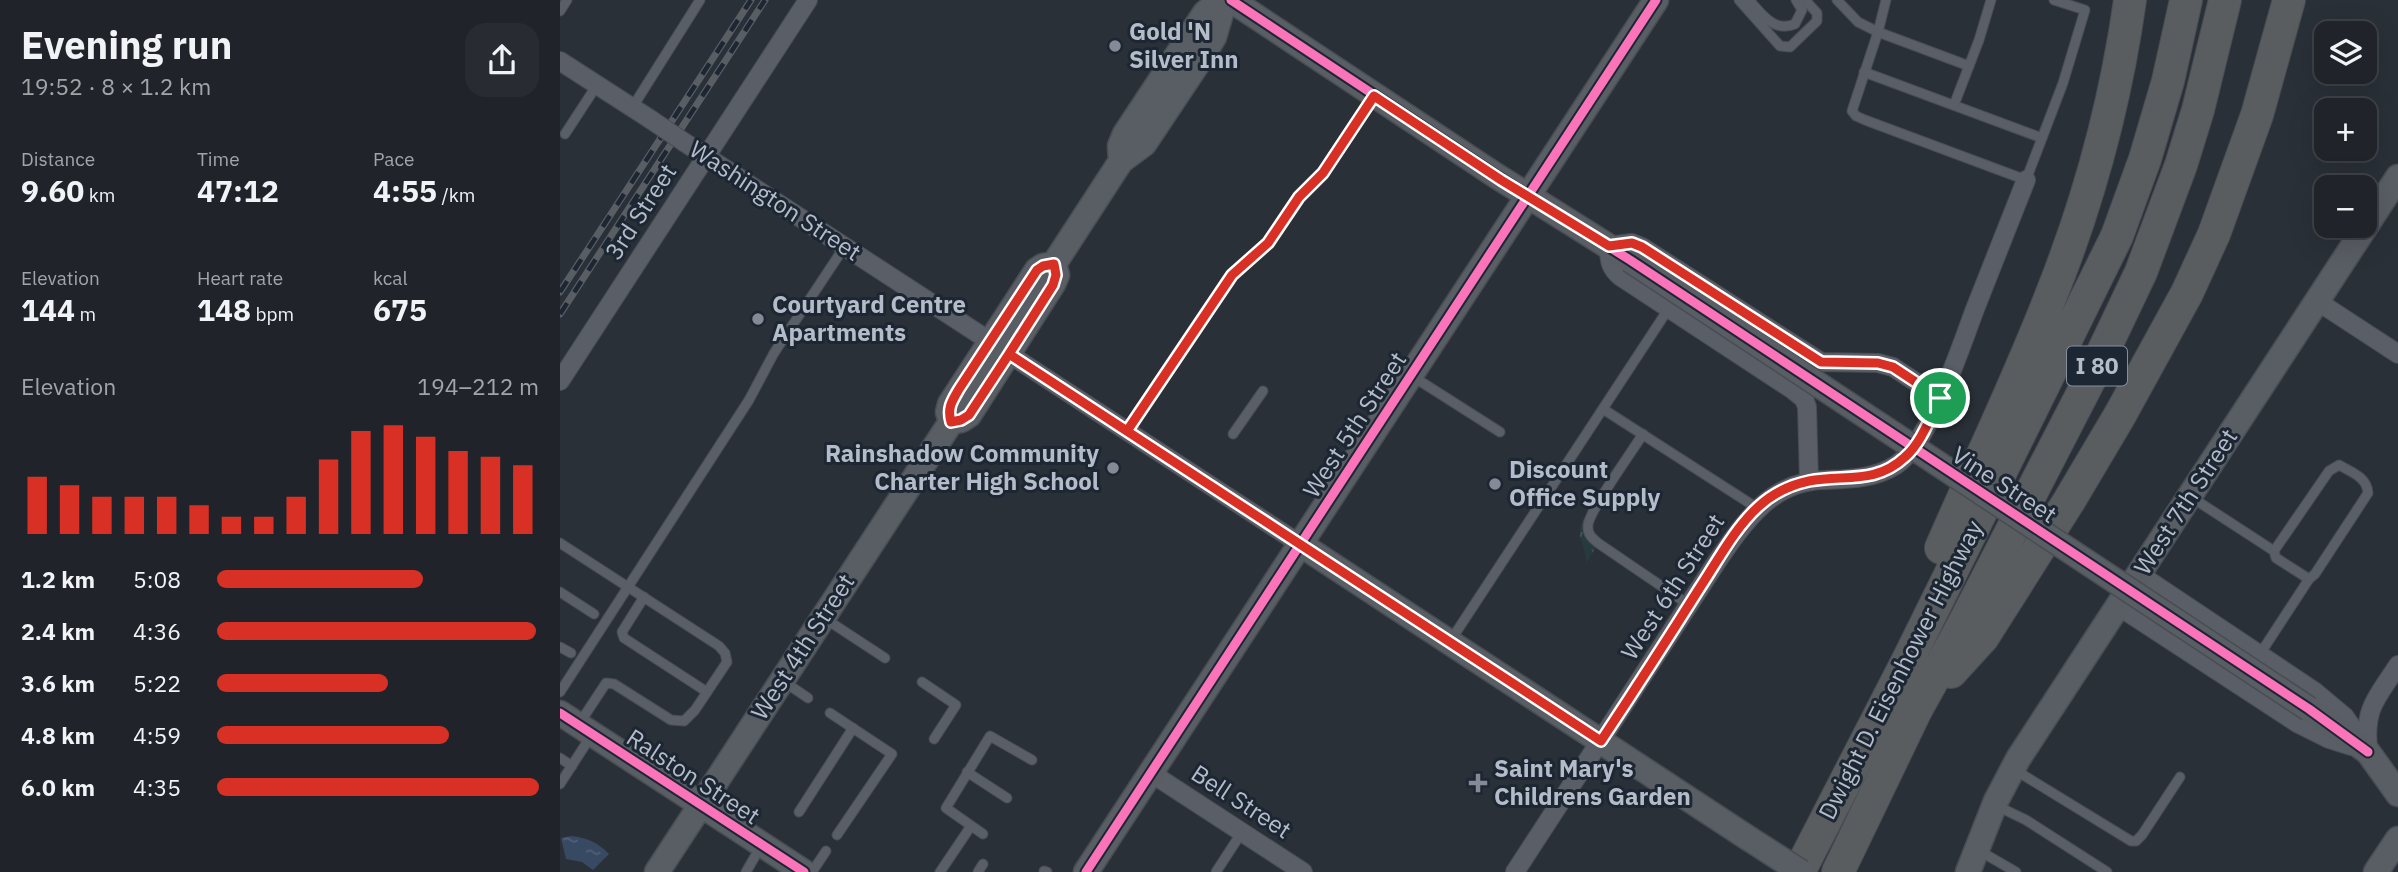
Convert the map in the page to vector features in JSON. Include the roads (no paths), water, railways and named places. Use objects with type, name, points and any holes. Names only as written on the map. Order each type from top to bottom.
[{"type":"highway","points":[[1910,656],[1925,583],[2052,295],[2079,219],[2110,106],[2130,0]]},
{"type":"highway","name":"Dwight D. Eisenhower Highway","points":[[1800,872],[2117,236],[2145,159],[2168,80],[2186,0]]},
{"type":"highway","name":"Dwight D. Eisenhower Highway","points":[[1838,872],[1916,710],[1962,627],[2092,375],[2141,272],[2185,154],[2225,0]]},
{"type":"highway","points":[[1916,710],[1983,637],[2069,501],[2187,293],[2214,234],[2257,115],[2289,0]]},
{"type":"street","name":"3rd Street","points":[[560,381],[808,0]]},
{"type":"street","name":"West 4th Street","points":[[657,872],[951,422],[948,412],[950,404],[1000,348],[1037,270],[1054,264],[1121,160],[1144,144],[1204,54],[1214,37],[1223,0]]},
{"type":"street","name":"Vine Street","points":[[1231,0],[1501,180],[1609,246],[2309,709],[2368,752]]},
{"type":"street","name":"West 5th Street","points":[[1086,872],[1656,0]]},
{"type":"street","name":"Washington Street","points":[[560,61],[1800,872]]},
{"type":"street","name":"West 7th Street","points":[[1972,861],[2013,768],[2398,177]]},
{"type":"street","name":"West 6th Street","points":[[1515,872],[1739,529],[1757,508],[1775,494],[1809,481],[1861,478],[1884,471],[1897,464],[1914,448],[1940,398],[2026,180]]},
{"type":"street","name":"Vine Street","points":[[1609,246],[1632,243],[1642,247],[1821,362],[1878,363],[1893,367],[1940,398]]},
{"type":"street","points":[[1609,246],[1609,260],[1613,270],[1804,399],[1808,414],[1809,481]]},
{"type":"street","points":[[2317,301],[2398,354]]},
{"type":"street","name":"Vine Street","points":[[2139,573],[2329,702],[2345,717],[2398,794]]},
{"type":"street","points":[[2118,606],[2297,723],[2329,739],[2368,752],[2366,722],[2369,711],[2398,665]]},
{"type":"street","name":"Ralston Street","points":[[577,724],[804,872]]},
{"type":"street","name":"Bell Street","points":[[1151,773],[1303,872]]},
{"type":"street","points":[[2376,872],[2398,839]]},
{"type":"lane","points":[[560,12],[568,0]]},
{"type":"lane","points":[[632,108],[700,0]]},
{"type":"lane","points":[[1739,0],[1780,46],[1790,47],[1817,21],[1817,13],[1805,0]]},
{"type":"lane","points":[[1749,0],[1771,23],[1780,27],[1790,27],[1799,19],[1802,10],[1796,0]]},
{"type":"lane","points":[[1837,0],[1858,22],[1969,66]]},
{"type":"lane","points":[[1886,0],[1852,111],[1856,116],[2026,180],[2063,83],[2085,10],[2054,0]]},
{"type":"lane","points":[[1954,105],[1991,0]]},
{"type":"lane","points":[[1864,72],[2042,138]]},
{"type":"lane","points":[[565,134],[597,85]]},
{"type":"lane","points":[[1127,431],[1232,275],[1268,243],[1299,197],[1323,173],[1374,96]]},
{"type":"lane","points":[[560,692],[749,400],[774,353],[845,246]]},
{"type":"lane","points":[[1450,642],[1669,308]]},
{"type":"lane","points":[[1410,375],[1500,432]]},
{"type":"lane","points":[[1233,434],[1264,391]]},
{"type":"lane","points":[[1603,409],[1757,508]]},
{"type":"lane","points":[[1643,434],[1591,514],[1587,530],[1598,544],[1689,605]]},
{"type":"lane","points":[[2260,654],[2309,579],[2315,575],[2368,492],[2368,485],[2339,465],[2334,466],[2274,551]]},
{"type":"lane","points":[[2189,496],[2274,551],[2276,558],[2309,579]]},
{"type":"lane","points":[[560,543],[719,646],[725,653],[726,662],[695,710],[684,721],[671,720],[614,684],[606,683],[577,724],[572,766],[560,784]]},
{"type":"lane","points":[[560,592],[594,614]]},
{"type":"lane","points":[[644,597],[622,632],[624,638],[707,692]]},
{"type":"lane","points":[[823,617],[885,658]]},
{"type":"lane","points":[[560,647],[571,653]]},
{"type":"lane","points":[[781,680],[808,698]]},
{"type":"lane","points":[[922,682],[956,705],[934,739]]},
{"type":"lane","points":[[830,713],[892,754],[837,835]]},
{"type":"lane","points":[[799,812],[853,728]]},
{"type":"lane","points":[[982,834],[946,808],[990,736],[1032,760]]},
{"type":"lane","points":[[560,758],[572,766]]},
{"type":"lane","points":[[2013,768],[2130,841],[2136,841],[2142,835],[2180,777]]},
{"type":"lane","points":[[967,772],[1007,798]]},
{"type":"lane","points":[[1995,805],[2026,820],[2107,872]]},
{"type":"lane","points":[[940,872],[971,826]]},
{"type":"lane","points":[[1216,872],[1242,832]]},
{"type":"lane","points":[[746,872],[762,845]]},
{"type":"lane","points":[[812,872],[826,851]]},
{"type":"lane","points":[[1972,861],[2016,872]]},
{"type":"water","points":[[571,836],[592,841],[609,854],[593,870],[582,862],[566,859],[561,838]]},
{"type":"railway","points":[[560,292],[751,0]]},
{"type":"railway","points":[[560,314],[765,0]]},
{"type":"place","name":"Gold 'N Silver Inn","points":[[1115,46]]},
{"type":"place","name":"Courtyard Centre Apartments","points":[[758,319]]},
{"type":"place","name":"Rainshadow Community Charter High School","points":[[1113,468]]},
{"type":"place","name":"Discount Office Supply","points":[[1495,484]]},
{"type":"place","name":"Saint Mary's Childrens Garden","points":[[1478,783]]}]
